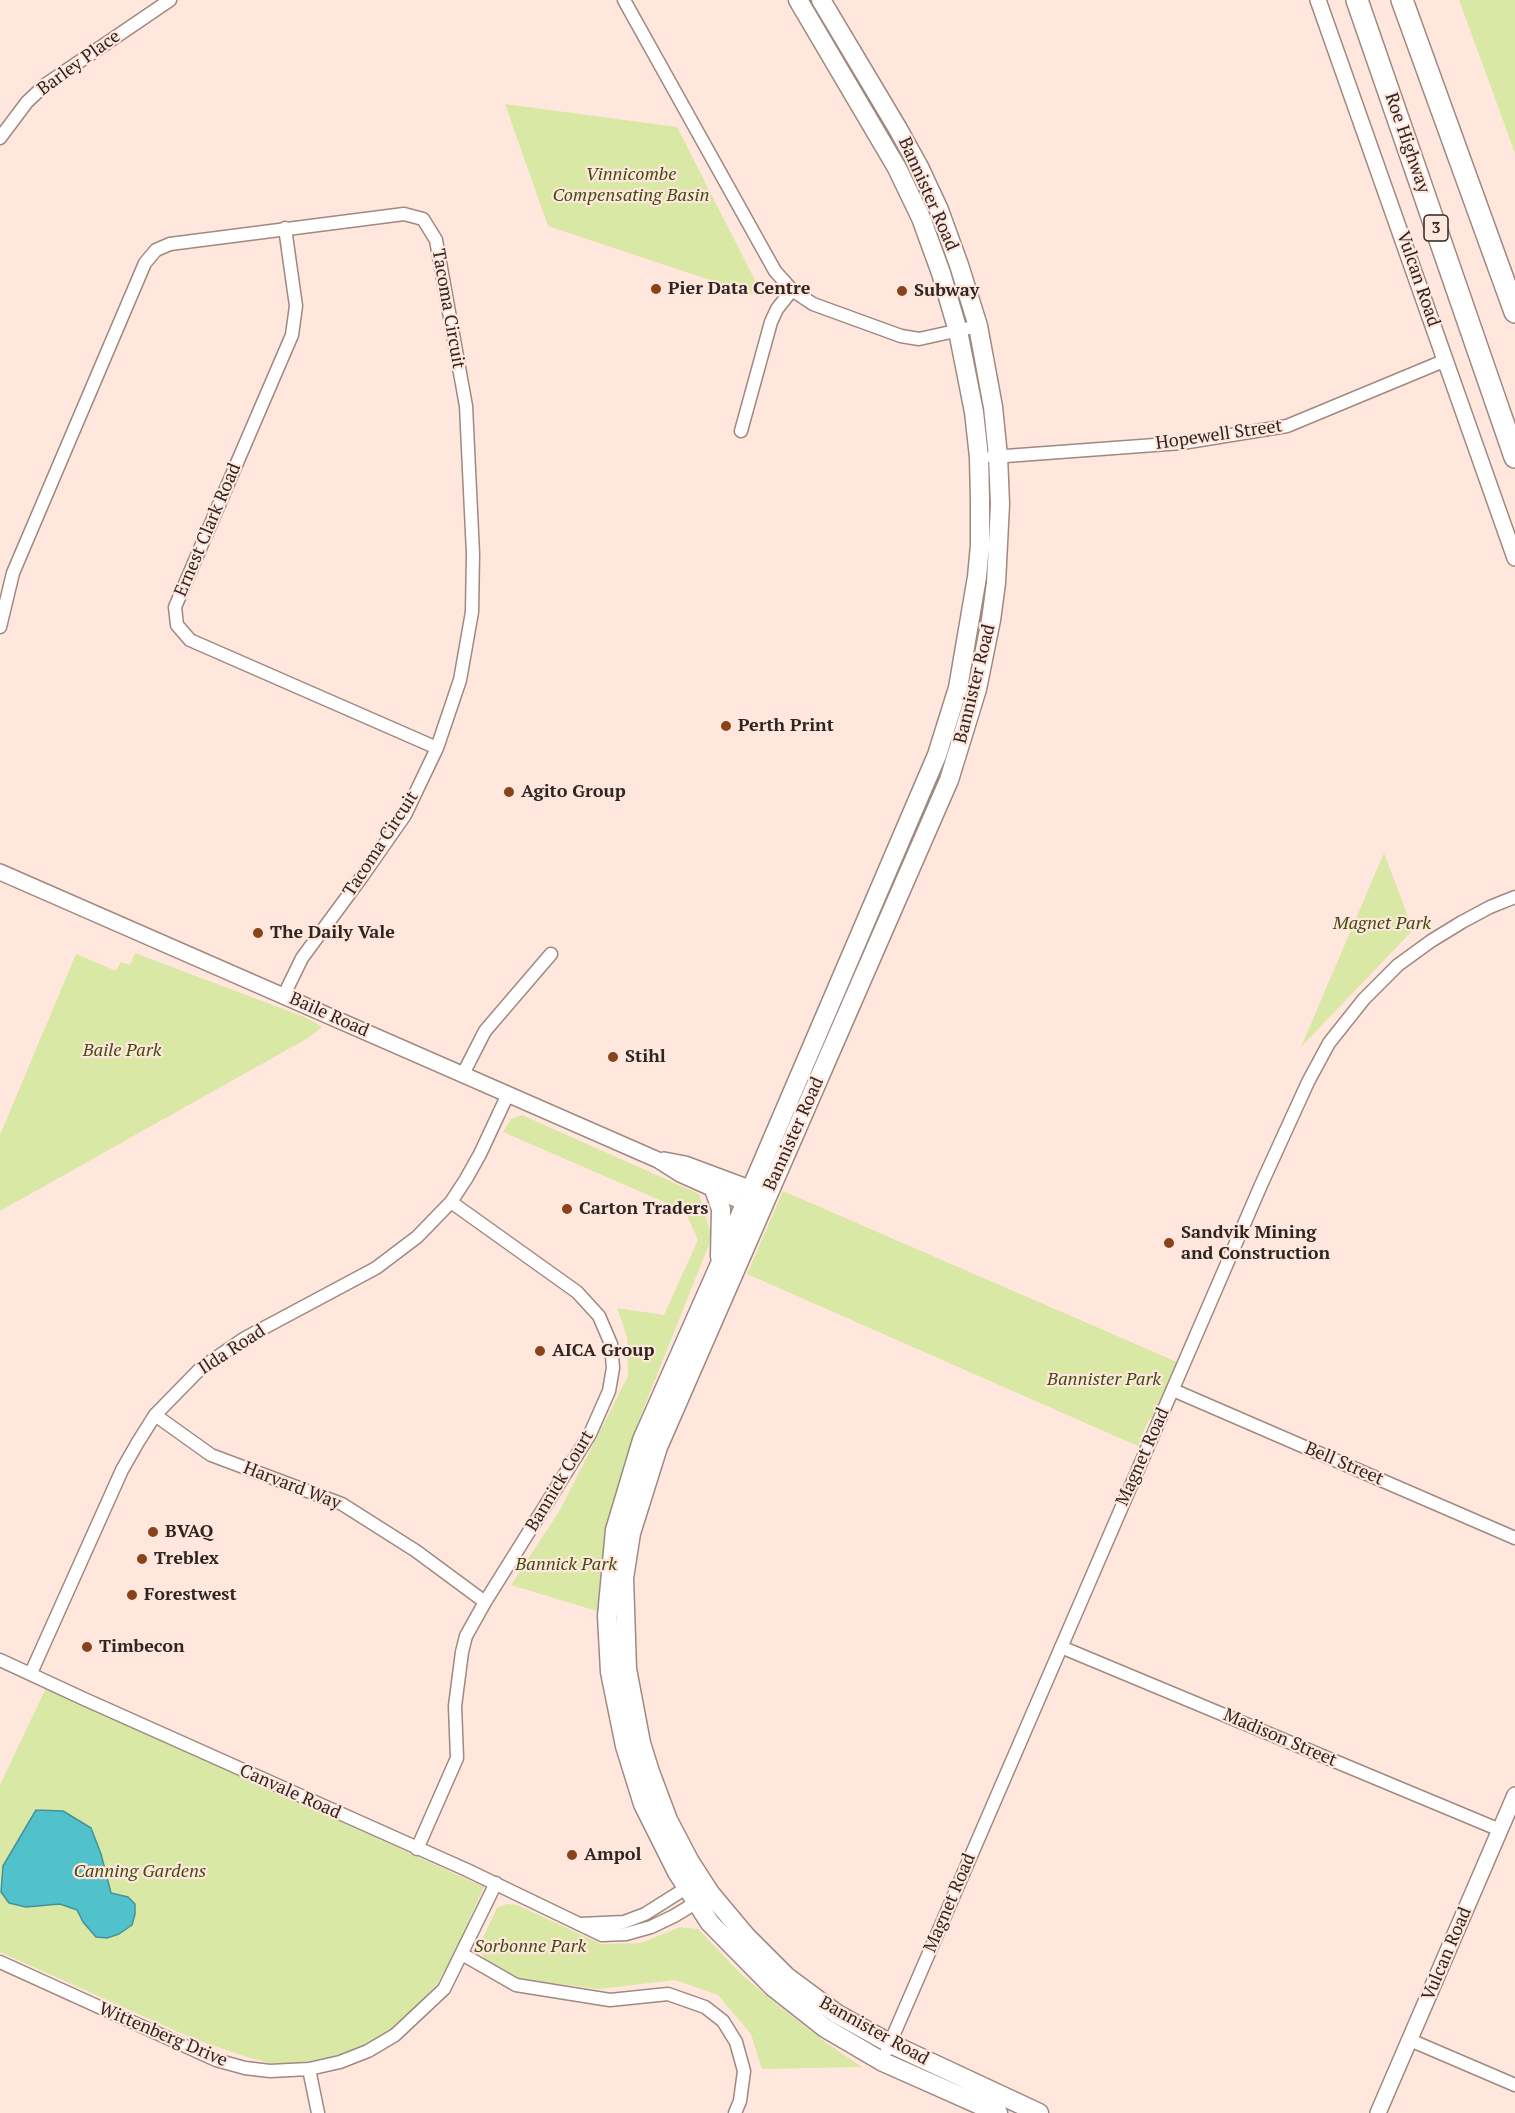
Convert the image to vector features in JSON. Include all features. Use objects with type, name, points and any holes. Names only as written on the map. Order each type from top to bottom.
[{"type":"highway","name":"Roe Highway","points":[[1358,0],[1515,457]]},
{"type":"highway","points":[[1402,0],[1515,312]]},
{"type":"main road","name":"Bannister Road","points":[[798,0],[897,168],[933,249],[958,331],[974,412],[979,458],[980,544],[977,577],[964,657],[950,715],[937,755],[756,1199],[658,1447],[631,1533],[624,1578],[627,1670],[641,1743],[650,1772],[698,1891],[787,1977],[837,2014],[889,2043],[1040,2113]]},
{"type":"main road","name":"Bannister Road","points":[[821,0],[919,167],[939,210],[978,326],[993,407],[998,456],[1000,504],[996,583],[982,666],[949,780],[923,841],[756,1199],[720,1264],[642,1440],[615,1530],[609,1576],[610,1672],[625,1746],[643,1804],[654,1828],[698,1891],[725,1939],[773,1987],[825,2028],[883,2062],[998,2113]]},
{"type":"main road","points":[[714,1189],[721,1209],[720,1264]]},
{"type":"street","name":"Barley Place","points":[[0,138],[27,102],[45,85],[170,0]]},
{"type":"street","points":[[624,0],[775,271],[792,290],[813,304],[901,336],[919,339],[978,326]]},
{"type":"street","name":"Vulcan Road","points":[[1318,0],[1515,558]]},
{"type":"street","name":"Tacoma Circuit","points":[[0,627],[13,573],[145,263],[156,250],[170,244],[404,214],[423,219],[436,240],[466,406],[473,554],[472,612],[460,680],[437,748],[405,815],[302,958],[284,995]]},
{"type":"street","name":"Ernest Clark Road","points":[[285,228],[296,306],[292,335],[175,607],[177,625],[190,640],[437,748]]},
{"type":"street","points":[[741,431],[771,322],[777,309],[792,290]]},
{"type":"street","name":"Hopewell Street","points":[[979,458],[1182,443],[1287,426],[1446,360]]},
{"type":"street","name":"Baile Road","points":[[0,872],[658,1160],[680,1174],[714,1189],[756,1199]]},
{"type":"street","name":"Magnet Road","points":[[883,2062],[889,2043],[1266,1175],[1308,1082],[1329,1043],[1364,999],[1398,965],[1462,922],[1515,897]]},
{"type":"street","points":[[463,1074],[484,1030],[551,954]]},
{"type":"street","name":"Ilda Road","points":[[31,1673],[122,1470],[155,1415],[200,1369],[245,1338],[376,1268],[417,1237],[451,1202],[480,1154],[508,1094]]},
{"type":"street","name":"Baile Road","points":[[658,1160],[685,1164],[756,1199]]},
{"type":"street","name":"Bannick Court","points":[[417,1849],[457,1758],[455,1707],[466,1636],[484,1602],[590,1434],[609,1391],[613,1368],[611,1344],[599,1316],[577,1292],[451,1202]]},
{"type":"street","name":"Bell Street","points":[[1173,1390],[1515,1538]]},
{"type":"street","name":"Harvard Way","points":[[155,1415],[211,1455],[342,1504],[416,1551],[484,1602]]},
{"type":"street","name":"Madison Street","points":[[1061,1647],[1500,1830]]},
{"type":"street","name":"Canvale Road","points":[[0,1660],[496,1883],[602,1935],[626,1934],[651,1927],[674,1916],[698,1891]]},
{"type":"street","name":"Vulcan Road","points":[[1378,2113],[1515,1796]]},
{"type":"street","name":"Wittenberg Drive","points":[[0,1962],[216,2060],[245,2068],[270,2071],[309,2069],[340,2062],[368,2051],[395,2035],[444,1989],[496,1883]]},
{"type":"street","points":[[462,1954],[516,1985],[610,2000],[668,1994],[705,2007],[723,2021],[736,2042],[744,2071],[740,2101],[735,2113]]},
{"type":"street","points":[[1410,2040],[1515,2085]]},
{"type":"street","points":[[309,2069],[318,2113]]},
{"type":"green space","points":[[1459,0],[1515,0],[1515,153]]},
{"type":"green space","name":"Vinnicombe Compensating Basin","points":[[505,104],[677,127],[764,298],[548,226]]},
{"type":"green space","name":"Magnet Park","points":[[1384,853],[1413,930],[1301,1047]]},
{"type":"green space","name":"Baile Park","points":[[135,953],[307,1018],[322,1027],[308,1038],[0,1211],[0,1135],[76,954],[116,971],[121,962],[130,965]]},
{"type":"green space","name":"Bannick Park","points":[[522,1115],[699,1194],[712,1237],[639,1420],[605,1533],[597,1611],[511,1585],[560,1510],[628,1376],[627,1337],[617,1308],[664,1315],[698,1240],[685,1211],[503,1132],[511,1119]]},
{"type":"green space","name":"Bannister Park","points":[[783,1191],[1177,1362],[1154,1418],[1149,1419],[1140,1439],[1140,1447],[747,1274]]},
{"type":"green space","name":"Canning Gardens","points":[[46,1688],[484,1887],[456,1950],[437,1984],[393,2033],[339,2058],[277,2065],[194,2039],[0,1952],[0,1785]]},
{"type":"green space","name":"Sorbonne Park","points":[[507,1904],[517,1905],[601,1944],[641,1943],[680,1927],[698,1929],[740,1973],[776,2004],[862,2067],[762,2069],[751,2034],[718,1995],[675,1980],[599,1989],[521,1979],[485,1959],[478,1948],[497,1908]]},
{"type":"water","points":[[36,1810],[63,1811],[91,1828],[101,1854],[111,1893],[128,1897],[135,1904],[132,1925],[119,1934],[107,1938],[96,1937],[83,1922],[77,1910],[60,1904],[26,1907],[9,1903],[1,1892],[3,1866]]},
{"type":"place","name":"Pier Data Centre","points":[[656,289]]},
{"type":"place","name":"Subway","points":[[902,291]]},
{"type":"place","name":"Perth Print","points":[[726,726]]},
{"type":"place","name":"Agito Group","points":[[509,792]]},
{"type":"place","name":"The Daily Vale","points":[[258,933]]},
{"type":"place","name":"Stihl","points":[[613,1057]]},
{"type":"place","name":"Carton Traders","points":[[567,1209]]},
{"type":"place","name":"Sandvik Mining and Construction","points":[[1169,1243]]},
{"type":"place","name":"AICA Group","points":[[540,1351]]},
{"type":"place","name":"BVAQ","points":[[153,1532]]},
{"type":"place","name":"Treblex","points":[[142,1559]]},
{"type":"place","name":"Forestwest","points":[[132,1595]]},
{"type":"place","name":"Timbecon","points":[[87,1647]]},
{"type":"place","name":"Ampol","points":[[572,1855]]}]
